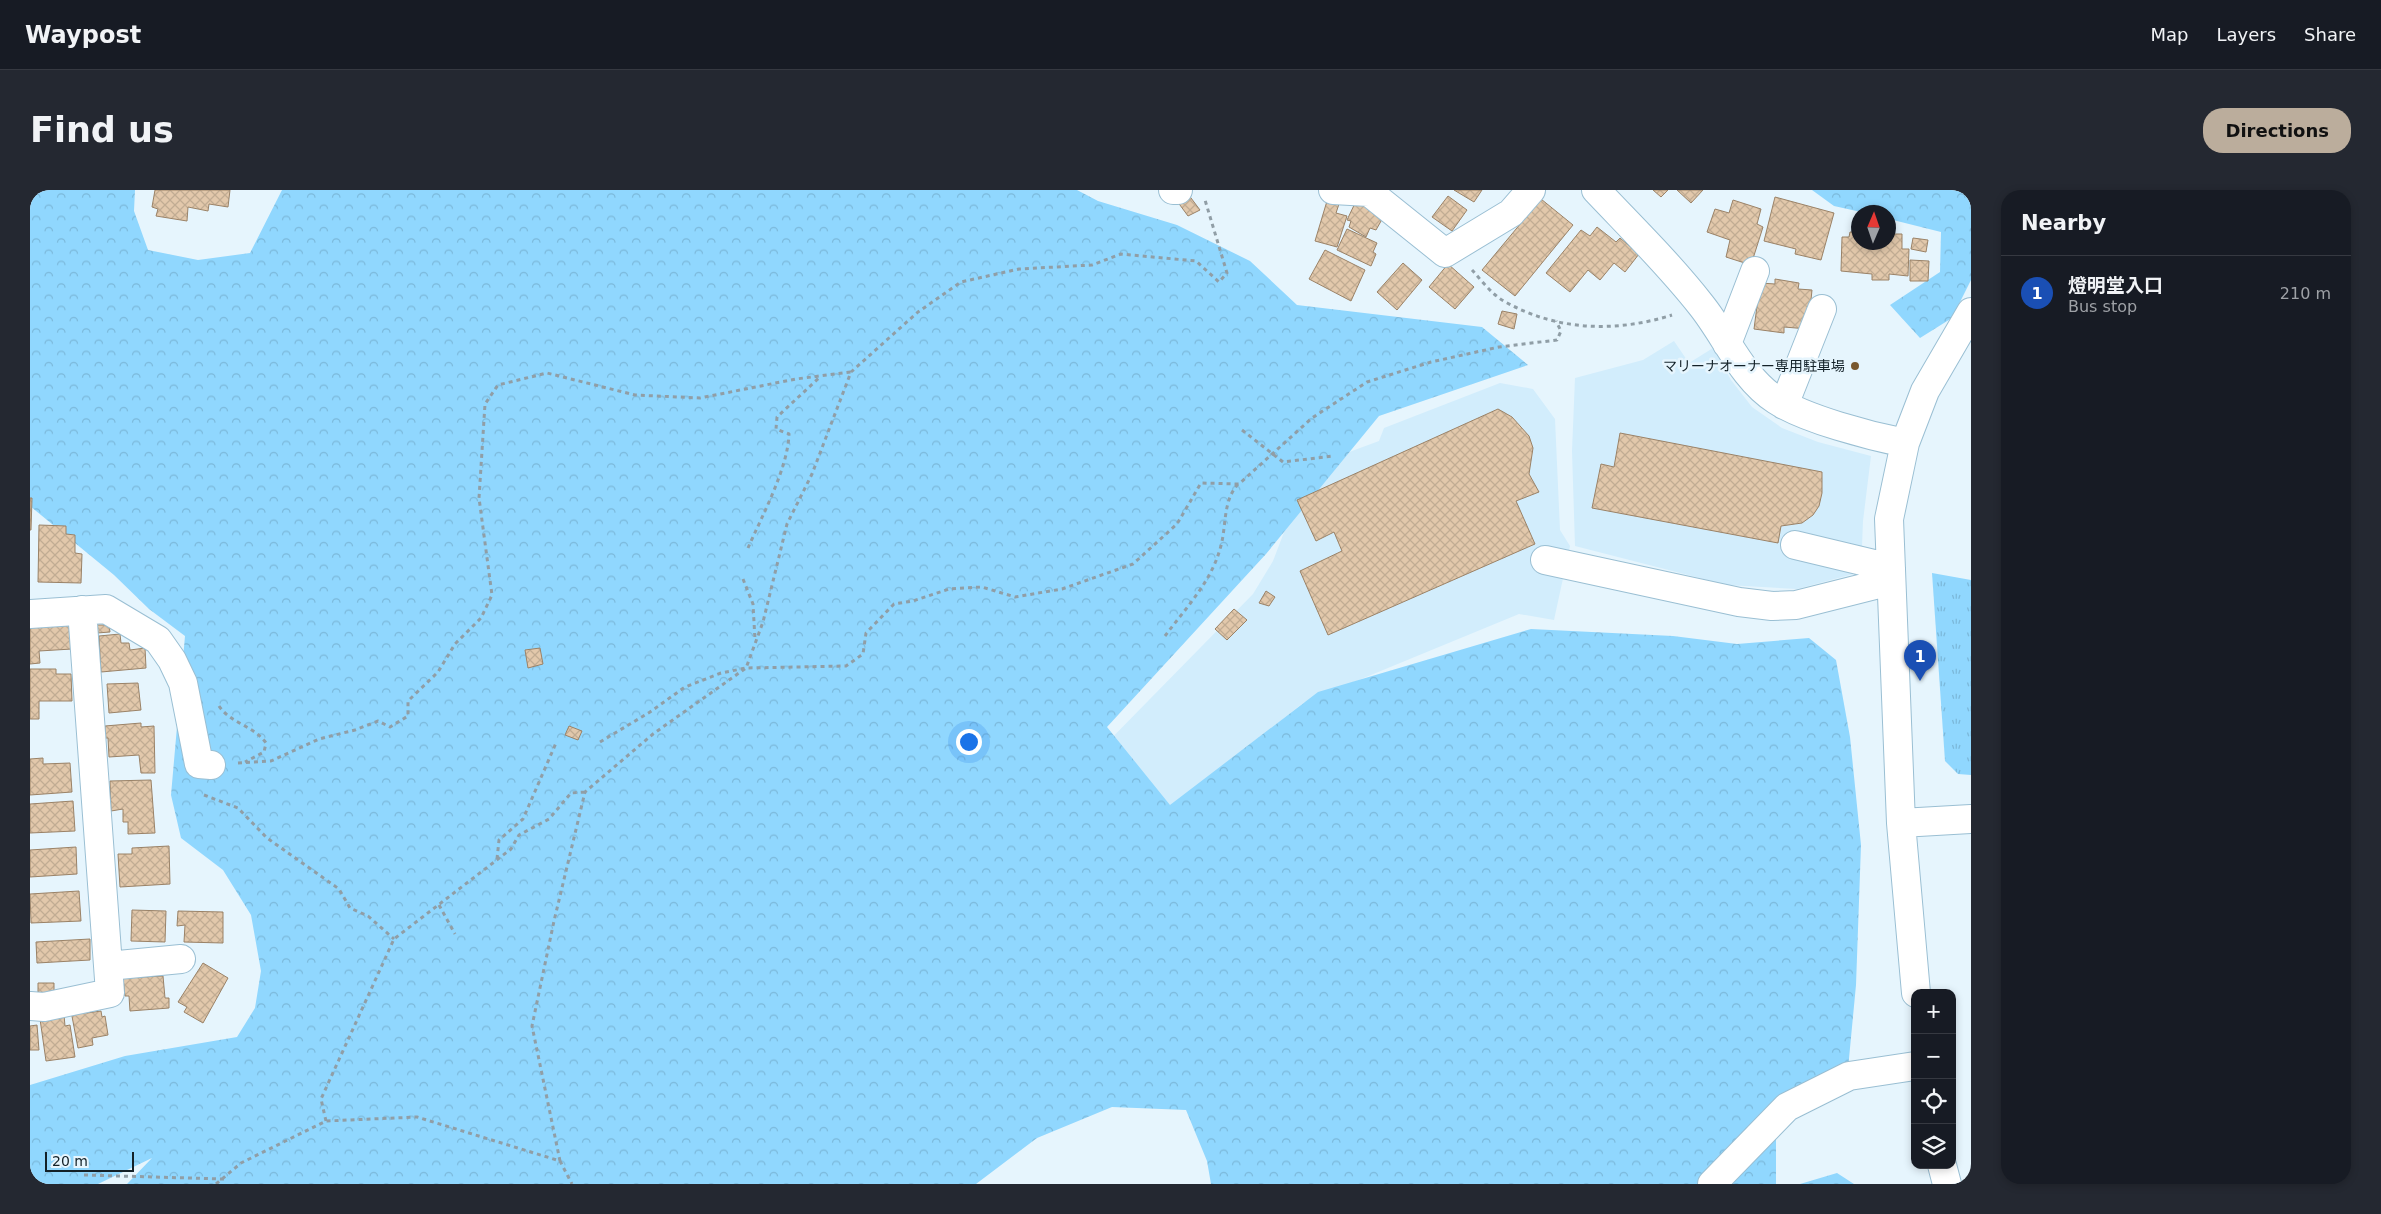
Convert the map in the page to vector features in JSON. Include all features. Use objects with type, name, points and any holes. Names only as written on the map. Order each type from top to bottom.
[{"type":"street","points":[[1173,190],[1190,192]]},
{"type":"street","points":[[1333,190],[1369,191],[1445,254],[1511,213],[1531,190]]},
{"type":"street","points":[[1596,190],[1702,305],[1727,344],[1756,383],[1784,405],[1832,423],[1906,443]]},
{"type":"street","points":[[1727,344],[1755,271]]},
{"type":"street","points":[[1784,405],[1822,309]]},
{"type":"street","points":[[1916,989],[1901,823],[1890,520],[1906,443],[1925,391],[1971,312]]},
{"type":"street","points":[[1794,545],[1891,574]]},
{"type":"street","points":[[1545,560],[1739,602],[1772,606],[1796,605],[1891,574]]},
{"type":"street","points":[[30,614],[106,609],[158,640],[172,660],[183,683],[199,764],[211,765]]},
{"type":"street","points":[[30,1006],[44,1007],[110,993],[82,610]]},
{"type":"street","points":[[1901,823],[1971,819]]},
{"type":"street","points":[[108,966],[181,959]]},
{"type":"street","points":[[1712,1184],[1787,1107],[1849,1076],[1911,1067]]},
{"type":"street","points":[[1943,1169],[1947,1184]]},
{"type":"path","points":[[572,1184],[560,1161],[532,1026],[554,921],[585,792],[652,734],[746,668],[763,622],[787,524],[812,474],[851,372],[918,312],[961,282],[1019,269],[1092,265],[1121,254],[1196,261],[1219,282],[1227,273],[1190,192]]},
{"type":"path","points":[[1452,249],[1501,299],[1543,319],[1585,328],[1648,322],[1702,305]]},
{"type":"path","points":[[1165,636],[1201,589],[1220,550],[1229,494],[1312,418],[1367,382],[1431,362],[1499,347],[1557,340],[1561,331],[1556,321]]},
{"type":"path","points":[[394,938],[368,916],[350,908],[339,889],[267,838],[238,808],[203,794],[211,765],[271,761],[319,739],[355,730],[378,721],[390,727],[408,716],[408,701],[438,672],[455,644],[481,618],[492,595],[479,498],[485,404],[498,385],[547,373],[635,395],[700,398],[851,372]]},
{"type":"path","points":[[748,548],[770,499],[789,446],[790,434],[776,429],[777,417],[822,376]]},
{"type":"path","points":[[1242,430],[1283,462],[1333,456]]},
{"type":"path","points":[[600,742],[650,712],[684,687],[721,673],[746,668],[846,666],[863,654],[866,633],[894,604],[913,601],[949,589],[982,587],[1015,597],[1062,589],[1133,564],[1178,524],[1201,483],[1239,484]]},
{"type":"path","points":[[744,579],[753,604],[755,643]]},
{"type":"path","points":[[214,699],[223,713],[260,734],[266,743],[264,752],[244,762]]},
{"type":"path","points":[[497,859],[499,840],[523,819],[556,743]]},
{"type":"path","points":[[326,1121],[321,1099],[394,938],[511,849],[519,835],[549,820],[571,793],[585,792]]},
{"type":"path","points":[[439,905],[455,934]]},
{"type":"path","points":[[216,1184],[225,1179],[242,1164],[326,1121],[417,1117],[560,1161]]},
{"type":"path","points":[[84,1175],[225,1179]]},
{"type":"shaded area","points":[[1674,341],[1689,363],[1713,348],[1731,380],[1752,407],[1782,428],[1818,442],[1871,456],[1863,521],[1861,572],[1797,589],[1727,585],[1575,546],[1572,451],[1575,378],[1643,360]]},
{"type":"shaded area","points":[[1500,383],[1533,389],[1555,419],[1560,530],[1570,546],[1554,620],[1519,614],[1303,703],[1148,826],[1096,754],[1253,594],[1273,561],[1296,501],[1333,458],[1379,441],[1384,428]]},
{"type":"green space","points":[[30,190],[135,190],[134,211],[148,250],[198,260],[250,253],[282,190],[1077,190],[1098,201],[1177,225],[1250,261],[1297,305],[1482,327],[1528,365],[1379,416],[1266,554],[1107,727],[1170,805],[1318,692],[1531,629],[1673,636],[1737,644],[1809,638],[1836,660],[1850,737],[1861,845],[1856,985],[1848,1069],[1776,1135],[1776,1184],[1211,1184],[1207,1161],[1186,1110],[1112,1107],[1037,1138],[976,1184],[127,1184],[152,1158],[98,1184],[30,1184],[30,1085],[125,1056],[237,1037],[255,1008],[261,971],[251,915],[223,870],[181,838],[171,795],[185,636],[149,609],[114,575],[30,506]]},
{"type":"green space","points":[[1812,190],[1971,190],[1971,280],[1952,318],[1920,338],[1890,305],[1940,272],[1941,232],[1896,221],[1896,205],[1851,205],[1851,210],[1834,206]]},
{"type":"green space","points":[[1932,573],[1971,580],[1971,775],[1958,774],[1945,761]]},
{"type":"green space","points":[[1837,1173],[1854,1184],[1800,1184]]},
{"type":"building","points":[[155,190],[230,190],[228,207],[209,204],[208,211],[188,207],[187,221],[156,216],[158,209],[152,207]]},
{"type":"building","points":[[1454,190],[1482,190],[1474,202]]},
{"type":"building","points":[[1653,190],[1668,190],[1661,197]]},
{"type":"building","points":[[1677,190],[1703,190],[1691,203]]},
{"type":"building","points":[[1188,194],[1200,210],[1188,216],[1177,201]]},
{"type":"building","points":[[1448,196],[1467,210],[1452,231],[1432,217]]},
{"type":"building","points":[[1775,197],[1834,213],[1821,260],[1795,254],[1796,249],[1764,241]]},
{"type":"building","points":[[1357,199],[1385,214],[1376,230],[1370,228],[1366,237],[1349,227],[1351,221],[1347,220]]},
{"type":"building","points":[[1541,199],[1573,225],[1515,296],[1482,270]]},
{"type":"building","points":[[1733,200],[1761,209],[1757,224],[1763,227],[1751,265],[1726,257],[1730,240],[1707,232],[1715,209],[1729,213]]},
{"type":"building","points":[[1327,201],[1339,204],[1336,213],[1347,216],[1337,247],[1315,241]]},
{"type":"building","points":[[1597,227],[1616,242],[1620,238],[1639,254],[1625,272],[1614,263],[1600,280],[1588,270],[1570,292],[1546,273],[1581,230],[1590,236]]},
{"type":"building","points":[[1347,229],[1377,243],[1373,252],[1376,254],[1371,266],[1337,250]]},
{"type":"building","points":[[1851,232],[1851,250],[1896,250],[1896,234],[1902,234],[1902,249],[1909,249],[1908,276],[1889,274],[1889,280],[1872,280],[1872,274],[1841,271],[1842,237],[1849,237]]},
{"type":"building","points":[[1913,238],[1928,240],[1926,252],[1911,249]]},
{"type":"building","points":[[1325,250],[1365,270],[1351,301],[1309,279]]},
{"type":"building","points":[[1910,260],[1929,261],[1928,281],[1910,281]]},
{"type":"building","points":[[1403,263],[1422,280],[1397,310],[1377,292]]},
{"type":"building","points":[[1448,264],[1474,287],[1455,309],[1429,287]]},
{"type":"building","points":[[1775,279],[1799,283],[1798,289],[1812,290],[1808,329],[1784,327],[1784,333],[1754,329],[1760,283],[1775,284]]},
{"type":"building","points":[[1502,311],[1517,314],[1514,329],[1498,324]]},
{"type":"building","points":[[1498,409],[1512,417],[1529,436],[1533,448],[1529,474],[1539,492],[1516,501],[1535,544],[1328,635],[1300,571],[1342,551],[1334,532],[1316,541],[1297,500]]},
{"type":"building","points":[[1620,433],[1822,472],[1822,493],[1819,506],[1813,515],[1802,523],[1781,526],[1778,543],[1592,508],[1601,464],[1614,467]]},
{"type":"building","points":[[30,498],[32,498],[31,530],[30,530]]},
{"type":"building","points":[[39,525],[66,526],[66,534],[75,535],[75,553],[82,554],[81,583],[38,582]]},
{"type":"building","points":[[1266,591],[1275,597],[1269,606],[1259,603]]},
{"type":"building","points":[[1234,609],[1247,620],[1227,640],[1215,629]]},
{"type":"building","points":[[70,622],[72,649],[39,651],[40,663],[30,664],[30,625]]},
{"type":"building","points":[[97,625],[109,625],[110,632],[97,633]]},
{"type":"building","points":[[120,634],[121,643],[129,643],[130,650],[145,648],[146,668],[101,672],[99,636]]},
{"type":"building","points":[[540,648],[543,664],[528,668],[525,650]]},
{"type":"building","points":[[30,669],[56,669],[56,674],[71,674],[72,701],[39,701],[39,719],[30,719]]},
{"type":"building","points":[[138,683],[141,710],[109,713],[107,684]]},
{"type":"building","points":[[141,723],[141,727],[154,726],[155,773],[141,773],[139,755],[109,757],[108,738],[105,738],[105,726]]},
{"type":"building","points":[[569,726],[582,731],[578,740],[565,735]]},
{"type":"building","points":[[43,758],[43,764],[70,763],[72,792],[30,795],[30,759]]},
{"type":"building","points":[[151,780],[155,833],[128,834],[128,822],[123,822],[123,809],[111,811],[110,781]]},
{"type":"building","points":[[73,801],[75,831],[30,833],[30,804]]},
{"type":"building","points":[[169,846],[170,884],[120,887],[118,854],[132,854],[132,848]]},
{"type":"building","points":[[76,847],[77,874],[30,877],[30,850]]},
{"type":"building","points":[[79,891],[81,921],[31,923],[30,894]]},
{"type":"building","points":[[132,910],[166,911],[165,942],[131,941]]},
{"type":"building","points":[[178,911],[223,912],[223,943],[184,942],[185,925],[177,926]]},
{"type":"building","points":[[90,939],[90,960],[37,963],[36,942]]},
{"type":"building","points":[[203,963],[228,978],[203,1023],[184,1012],[187,1007],[178,1002]]},
{"type":"building","points":[[163,976],[165,998],[169,998],[169,1008],[130,1011],[129,996],[125,996],[123,978]]},
{"type":"building","points":[[38,983],[54,983],[54,993],[38,994]]},
{"type":"building","points":[[86,1008],[87,1013],[101,1011],[102,1017],[105,1016],[108,1035],[92,1038],[93,1045],[78,1048],[71,1011]]},
{"type":"building","points":[[64,1015],[65,1026],[70,1025],[75,1057],[46,1061],[40,1019]]},
{"type":"building","points":[[37,1025],[39,1050],[30,1050],[30,1026]]},
{"type":"place","name":"マリーナオーナー専用駐車場","points":[[1855,366]]},
{"type":"place","name":"燈明堂入口","points":[[1920,681]]}]
